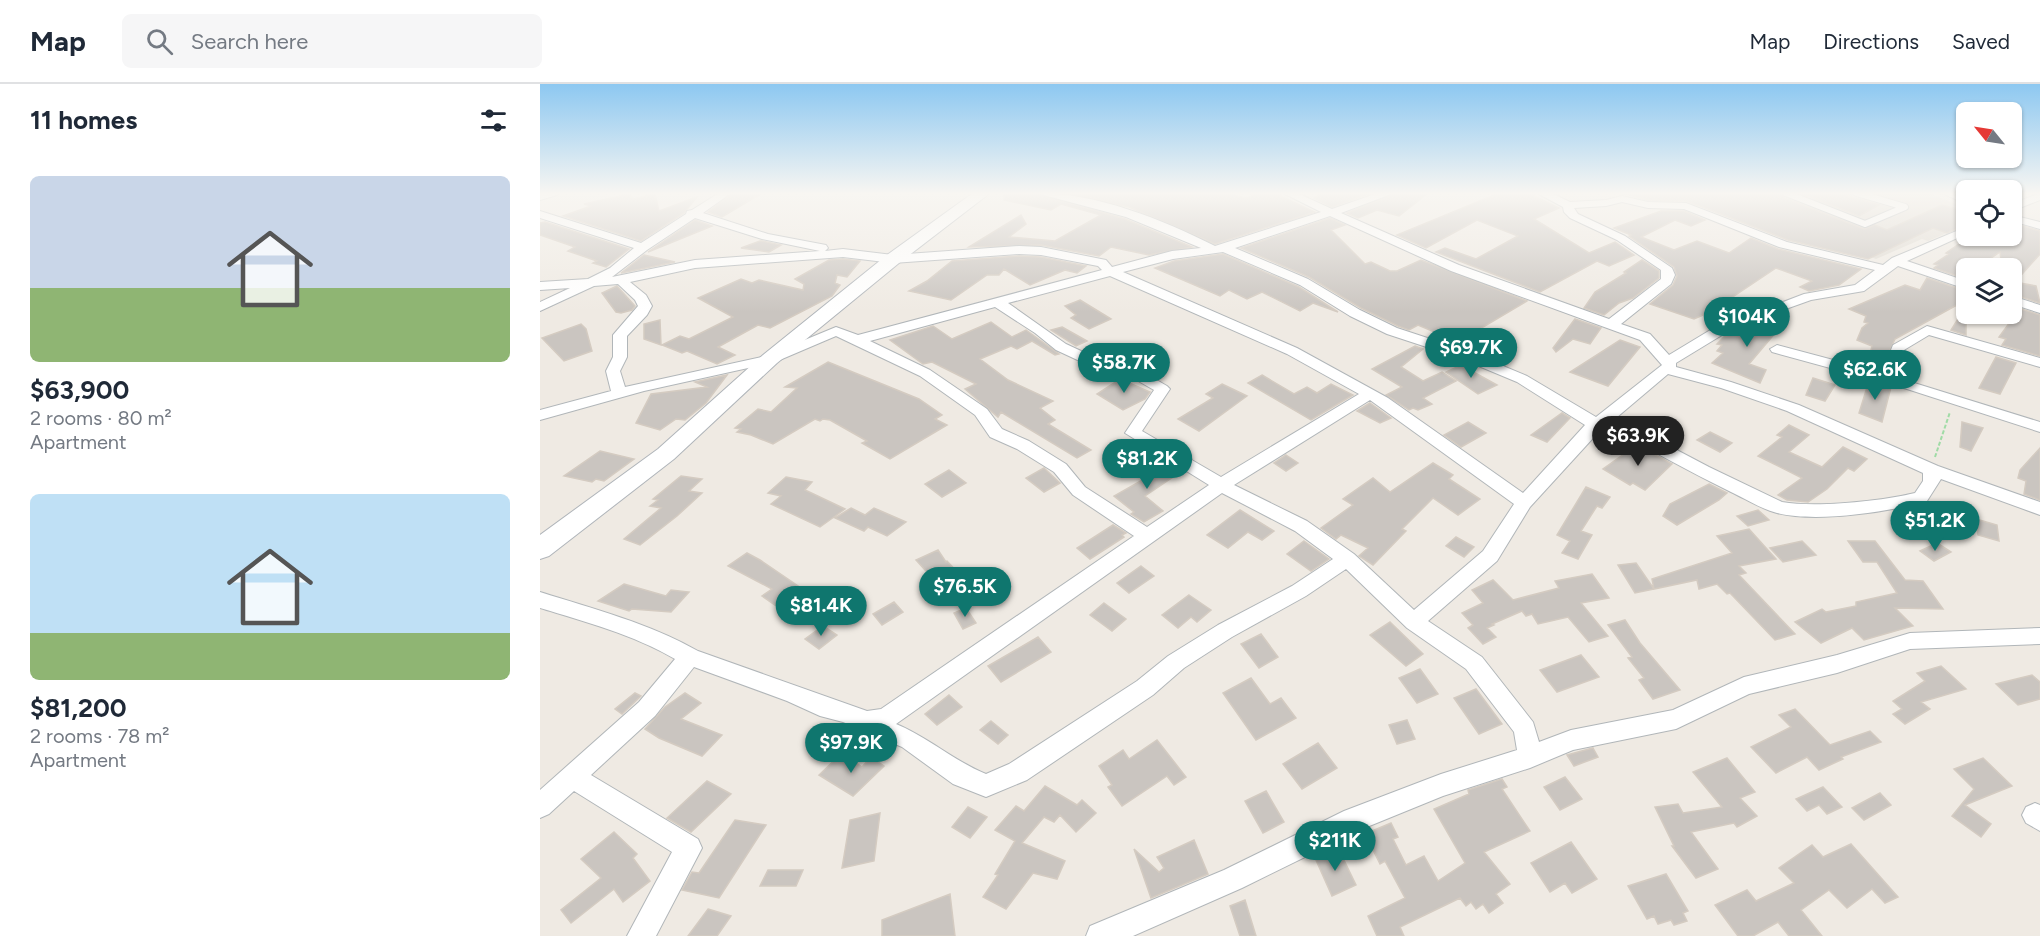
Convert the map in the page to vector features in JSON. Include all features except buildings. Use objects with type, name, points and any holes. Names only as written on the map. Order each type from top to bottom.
[{"type":"street","points":[[591,233],[643,247]]},
{"type":"street","points":[[540,307],[622,266],[663,233]]},
{"type":"street","points":[[753,233],[843,253],[893,259],[1019,250],[1102,263],[1109,271],[1292,351],[1391,406],[1524,503]]},
{"type":"street","points":[[540,549],[666,454],[770,359],[929,233]]},
{"type":"street","points":[[1180,233],[1304,282],[1355,313],[1392,331],[1522,379],[1600,422],[1755,497],[1793,510],[1891,503],[1921,497],[1932,481],[1932,470]]},
{"type":"street","points":[[857,340],[1109,271],[1172,255],[1219,249],[1275,233]]},
{"type":"street","points":[[1376,233],[1455,268],[1645,337],[1667,366],[1793,408],[1932,470],[2040,509]]},
{"type":"street","points":[[1610,233],[1666,268],[1669,275],[1667,281],[1612,324]]},
{"type":"street","points":[[1753,233],[1783,245],[1890,265],[1956,282]]},
{"type":"street","points":[[1414,622],[1490,556],[1524,503],[1600,422],[1667,366],[1717,332],[1809,297],[1859,288],[1890,265],[1956,235]]},
{"type":"street","points":[[540,286],[621,280],[695,264],[843,253]]},
{"type":"street","points":[[619,393],[613,371],[620,357],[620,335],[645,306],[621,280]]},
{"type":"street","points":[[995,301],[1061,347],[1089,360],[1131,371],[1162,389],[1132,433],[1221,485],[1301,526],[1347,559],[1414,622],[1474,663],[1525,729],[1530,757]]},
{"type":"street","points":[[2022,303],[2040,309]]},
{"type":"street","points":[[1887,379],[1898,348],[1927,330],[2040,363]]},
{"type":"street","points":[[540,415],[619,393],[770,359],[836,331],[925,373],[981,412],[996,433],[1023,445],[1060,468],[1079,491],[1149,537]]},
{"type":"street","points":[[1777,349],[1955,399],[2040,427]]},
{"type":"street","points":[[864,722],[886,718],[1221,485],[1369,394]]},
{"type":"street","points":[[540,600],[629,629],[667,644],[690,657],[795,694],[910,740],[962,776],[986,786],[1018,772],[1144,688],[1176,662],[1225,631],[1317,580],[1347,559]]},
{"type":"street","points":[[1115,933],[1233,879],[1353,820],[1441,785],[1530,757],[1571,740],[1676,719],[1744,686],[1837,664],[1910,641],[2040,636]]},
{"type":"street","points":[[540,806],[647,709],[690,657]]},
{"type":"street","points":[[571,776],[689,848],[641,936]]},
{"type":"path","points":[[1932,470],[1936,451],[1955,399]]},
{"type":"shaded area","points":[[1812,233],[1948,233],[1928,241],[1922,239],[1876,259]]}]
